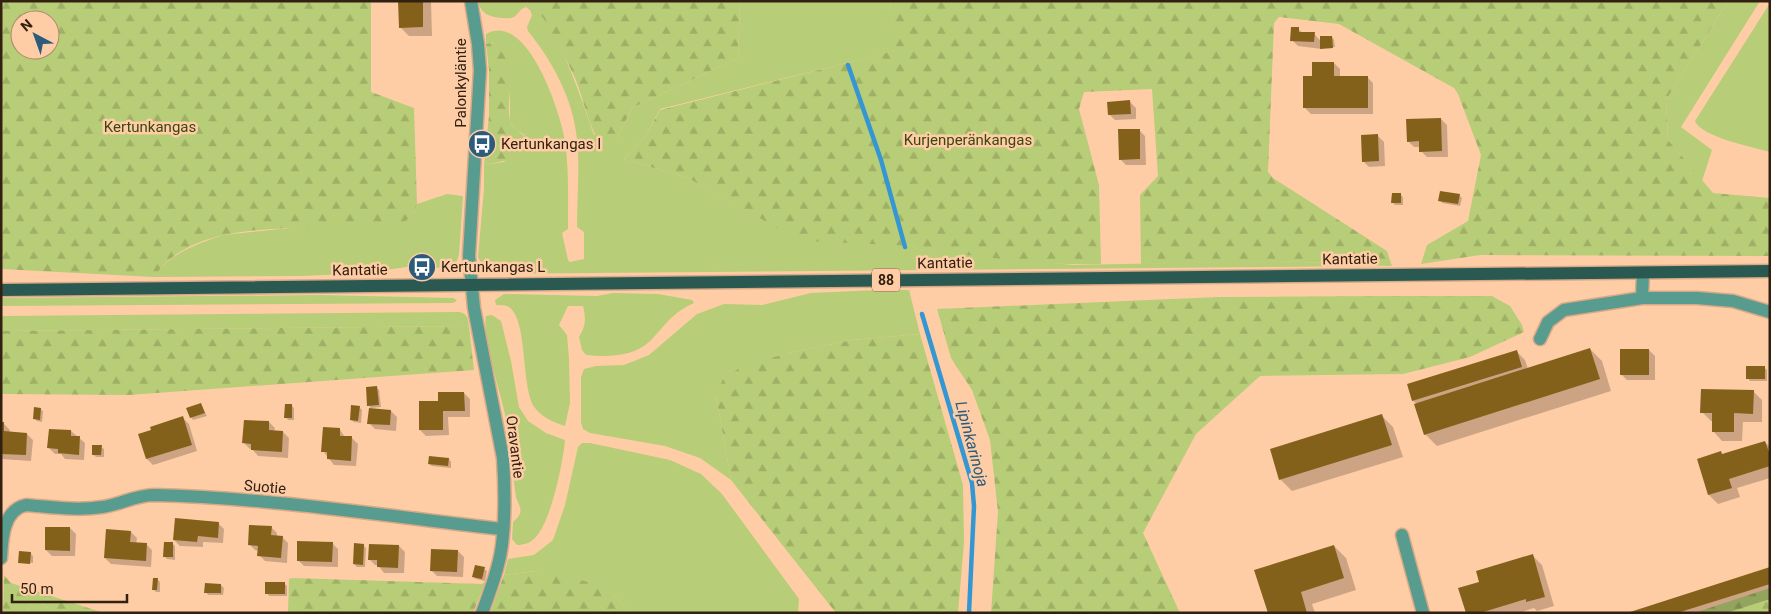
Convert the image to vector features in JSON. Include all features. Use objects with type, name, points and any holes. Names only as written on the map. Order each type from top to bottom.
[{"type":"main road","name":"Kantatie","points":[[1,290],[1770,271]]},
{"type":"street","name":"Palonkyläntie","points":[[472,1],[480,70],[477,145],[470,236],[472,284]]},
{"type":"street","points":[[1642,298],[1643,273]]},
{"type":"street","name":"Oravantie","points":[[472,284],[474,308],[504,476],[499,564],[482,613]]},
{"type":"street","points":[[1540,339],[1548,322],[1564,310],[1642,298],[1697,298],[1733,301],[1770,312]]},
{"type":"street","name":"Suotie","points":[[1,558],[4,530],[16,509],[26,505],[100,507],[150,495],[301,506],[502,530]]},
{"type":"street","points":[[1402,534],[1423,613]]},
{"type":"green space","name":"Kertunkangas","points":[[1,1],[371,1],[371,92],[414,108],[417,204],[413,215],[403,223],[269,229],[247,231],[204,240],[185,249],[168,261],[154,277],[1,269]]},
{"type":"green space","points":[[478,1],[524,2],[538,11],[558,42],[584,105],[594,135],[617,138],[632,108],[738,58],[740,1],[890,1],[895,51],[660,109],[645,137],[624,159],[688,178],[797,238],[912,246],[918,249],[1073,265],[1278,261],[1392,266],[492,274],[483,267],[478,257],[484,189],[484,165],[504,162],[525,135],[515,129],[510,121],[510,80],[495,42],[486,44],[486,34],[501,31],[515,37],[528,50],[539,68],[557,109],[565,141],[568,185],[568,229],[562,233],[570,262],[584,259],[584,232],[577,227],[578,161],[575,124],[566,95],[553,68],[528,31],[527,27],[532,15],[530,10],[526,7],[512,18],[497,18],[483,12]]},
{"type":"green space","points":[[526,1],[740,1],[738,58],[632,108],[617,138],[601,146],[589,121],[575,78],[564,55],[544,19]]},
{"type":"green space","name":"Kurjenperänkangas","points":[[890,1],[1728,1],[1666,100],[1668,140],[1713,193],[1770,198],[1770,256],[1480,255],[1421,264],[1427,245],[1468,221],[1481,155],[1458,94],[1454,88],[1339,24],[1279,17],[1274,23],[1268,172],[1273,178],[1387,251],[1392,266],[1278,261],[1141,264],[1140,195],[1158,176],[1152,89],[1084,92],[1079,109],[1099,185],[1101,264],[1032,262],[918,249],[912,246],[797,239],[688,178],[624,159],[645,137],[660,110],[894,51]]},
{"type":"green space","points":[[1728,1],[1760,1],[1681,127],[1712,150],[1702,181],[1668,140],[1666,100]]},
{"type":"green space","points":[[1770,3],[1770,152],[1717,137],[1699,127],[1695,121]]},
{"type":"green space","points":[[495,42],[499,44],[505,53],[508,64],[510,75],[510,120],[514,127],[532,145],[516,157],[484,165],[489,116],[489,70],[486,44]]},
{"type":"green space","points":[[447,194],[463,196],[459,254],[456,263],[448,268],[406,267],[368,273],[302,276],[154,277],[168,262],[185,250],[223,235],[413,215],[417,204]]},
{"type":"green space","points":[[909,290],[920,334],[852,340],[788,353],[716,396],[731,480],[700,458],[665,446],[590,433],[583,429],[581,422],[581,377],[584,369],[596,366],[624,365],[649,355],[697,314],[724,304],[762,305],[811,293]]},
{"type":"green space","points":[[613,293],[658,294],[692,300],[694,303],[674,315],[644,346],[620,355],[603,356],[586,355],[582,350],[579,337],[585,322],[583,306],[568,306],[559,325],[567,335],[570,403],[565,426],[552,421],[535,408],[530,398],[522,337],[514,312],[507,306],[496,305],[495,300],[504,294],[597,296]]},
{"type":"green space","points":[[321,295],[454,298],[457,301],[453,303],[1,306],[1,298]]},
{"type":"green space","points":[[1492,296],[1510,306],[1522,325],[1524,332],[1470,357],[1403,374],[1260,376],[1196,434],[1143,533],[1180,613],[991,613],[998,512],[990,440],[972,390],[951,358],[937,309],[1218,297]]},
{"type":"green space","points":[[459,312],[467,317],[469,327],[1,331],[1,316]]},
{"type":"green space","points":[[492,315],[501,321],[511,361],[519,407],[528,421],[546,433],[565,440],[559,477],[546,519],[535,538],[522,545],[517,545],[512,539],[513,522],[519,516],[520,511],[516,497],[505,414],[492,364],[485,325],[486,316]]},
{"type":"green space","points":[[469,327],[474,370],[129,395],[1,394],[1,331]]},
{"type":"green space","points":[[920,334],[963,485],[964,542],[958,613],[836,613],[731,480],[716,396],[723,379],[741,367],[788,353],[852,340]]},
{"type":"green space","points":[[582,443],[590,443],[670,460],[701,474],[722,494],[799,599],[798,613],[630,613],[612,593],[536,571],[504,575],[508,559],[534,555],[553,540],[565,505],[578,447]]},
{"type":"green space","points":[[536,571],[589,582],[612,593],[630,613],[490,613],[504,575]]},
{"type":"green space","points":[[4,575],[11,583],[104,613],[54,613],[45,605],[33,602],[28,607],[27,613],[3,613]]},
{"type":"green space","points":[[289,579],[482,584],[486,581],[473,613],[288,613]]},
{"type":"green space","points":[[1770,588],[1770,613],[1694,613]]},
{"type":"green space","points":[[33,602],[45,605],[54,613],[27,613],[28,607]]},
{"type":"building","points":[[398,1],[423,1],[423,27],[399,28]]},
{"type":"building","points":[[1291,27],[1299,27],[1299,32],[1315,32],[1314,42],[1290,41]]},
{"type":"building","points":[[1320,36],[1332,36],[1333,48],[1320,49]]},
{"type":"building","points":[[1312,62],[1334,62],[1334,76],[1368,76],[1368,108],[1303,108],[1303,76],[1312,76]]},
{"type":"building","points":[[1130,100],[1131,114],[1108,115],[1107,102]]},
{"type":"building","points":[[1441,118],[1442,151],[1419,152],[1419,141],[1407,142],[1406,119]]},
{"type":"building","points":[[1118,129],[1140,129],[1140,159],[1119,160]]},
{"type":"building","points":[[1378,134],[1379,161],[1362,162],[1361,135]]},
{"type":"building","points":[[1440,191],[1460,194],[1458,204],[1438,201]]},
{"type":"building","points":[[1392,193],[1401,193],[1401,203],[1391,203]]},
{"type":"building","points":[[1590,348],[1600,379],[1424,435],[1414,404]]},
{"type":"building","points":[[1620,349],[1649,349],[1649,375],[1620,375]]},
{"type":"building","points":[[1517,350],[1522,367],[1412,401],[1407,384]]},
{"type":"building","points":[[1746,366],[1765,366],[1765,379],[1746,379]]},
{"type":"building","points":[[377,386],[379,405],[367,406],[366,387]]},
{"type":"building","points":[[1701,389],[1754,390],[1753,414],[1734,413],[1734,432],[1712,432],[1712,413],[1700,413]]},
{"type":"building","points":[[438,392],[464,392],[465,411],[443,411],[443,430],[419,430],[419,401],[438,401]]},
{"type":"building","points":[[201,403],[205,413],[190,418],[186,408]]},
{"type":"building","points":[[285,404],[292,404],[292,418],[284,418]]},
{"type":"building","points":[[351,405],[360,406],[358,421],[350,420]]},
{"type":"building","points":[[34,407],[41,408],[40,420],[33,419]]},
{"type":"building","points":[[369,408],[391,410],[390,425],[367,424]]},
{"type":"building","points":[[1382,414],[1392,445],[1279,480],[1270,449]]},
{"type":"building","points":[[183,416],[192,445],[146,459],[138,434],[151,430],[150,427]]},
{"type":"building","points":[[244,420],[269,421],[269,430],[283,431],[282,452],[251,450],[251,444],[242,443]]},
{"type":"building","points":[[1,422],[4,422],[4,431],[27,433],[26,455],[1,454]]},
{"type":"building","points":[[323,427],[340,428],[340,436],[352,436],[351,461],[327,459],[327,452],[321,452]]},
{"type":"building","points":[[49,429],[71,430],[71,436],[80,436],[79,455],[58,453],[58,449],[47,448]]},
{"type":"building","points":[[1765,441],[1770,455],[1770,466],[1729,479],[1732,488],[1708,495],[1697,459],[1721,451],[1722,454]]},
{"type":"building","points":[[92,445],[102,445],[101,455],[92,455]]},
{"type":"building","points":[[429,456],[449,458],[448,466],[428,464]]},
{"type":"building","points":[[175,518],[219,522],[218,538],[198,536],[197,542],[173,540]]},
{"type":"building","points":[[249,525],[272,526],[271,535],[283,536],[281,558],[257,556],[258,546],[248,545]]},
{"type":"building","points":[[45,527],[70,527],[70,551],[45,550]]},
{"type":"building","points":[[106,529],[131,531],[130,542],[147,543],[146,561],[104,558]]},
{"type":"building","points":[[297,541],[333,542],[332,562],[297,561]]},
{"type":"building","points":[[164,542],[173,542],[173,557],[163,557]]},
{"type":"building","points":[[354,543],[364,544],[363,565],[353,564]]},
{"type":"building","points":[[369,544],[399,545],[398,568],[377,567],[377,560],[368,560]]},
{"type":"building","points":[[1334,545],[1344,578],[1301,592],[1307,613],[1268,613],[1254,570]]},
{"type":"building","points":[[431,549],[458,550],[457,572],[430,571]]},
{"type":"building","points":[[19,551],[31,552],[30,564],[18,563]]},
{"type":"building","points":[[1533,554],[1545,597],[1526,602],[1526,599],[1480,613],[1466,613],[1458,588],[1479,582],[1476,571]]},
{"type":"building","points":[[475,565],[485,567],[482,579],[472,577]]},
{"type":"building","points":[[1770,567],[1770,584],[1677,613],[1627,613]]},
{"type":"building","points":[[153,578],[158,578],[157,590],[152,590]]},
{"type":"building","points":[[265,582],[285,582],[285,594],[265,594]]},
{"type":"building","points":[[205,583],[221,584],[221,593],[204,593]]},
{"type":"waterway","points":[[848,65],[881,160],[905,247]]},
{"type":"waterway","name":"Lipinkarinoja","points":[[922,314],[972,483],[974,506],[969,613]]},
{"type":"place","name":"Kertunkangas I","points":[[482,144]]},
{"type":"place","name":"Kertunkangas L","points":[[422,267]]}]
